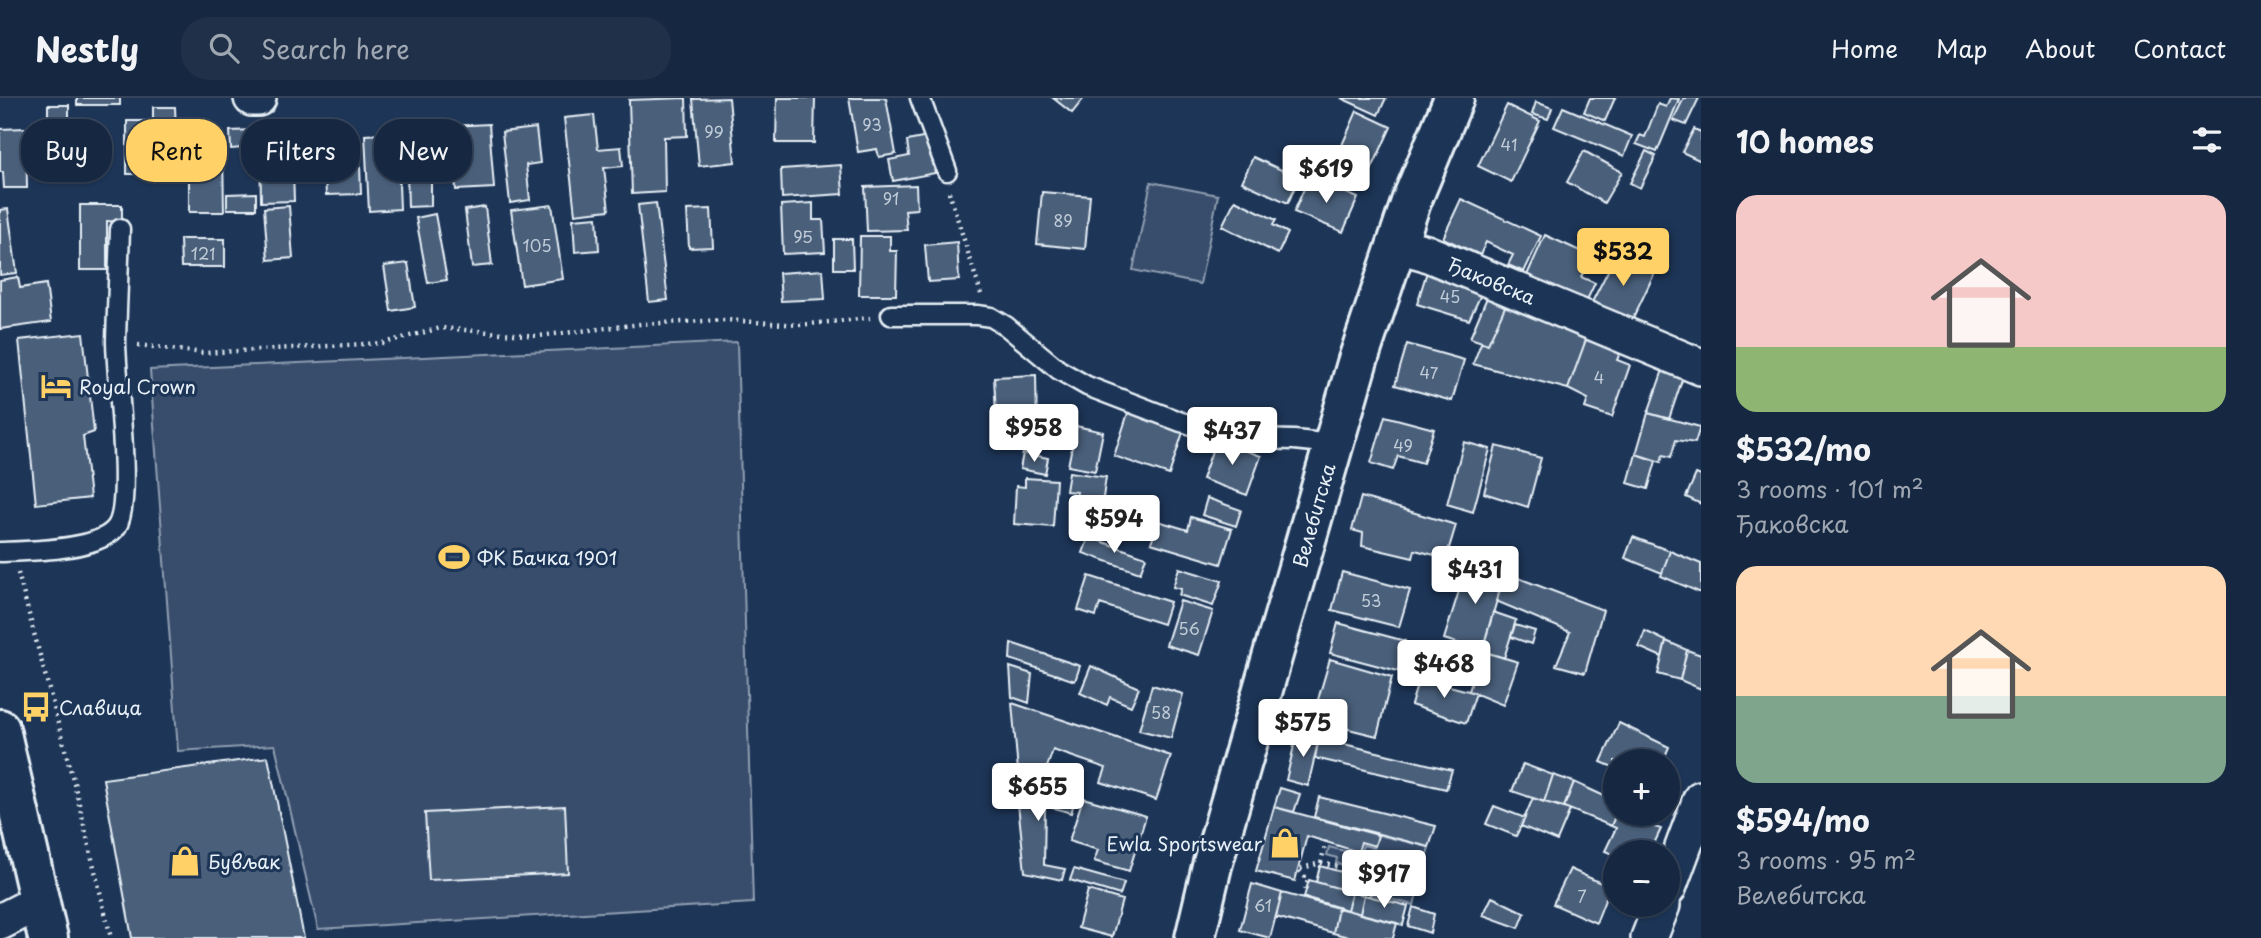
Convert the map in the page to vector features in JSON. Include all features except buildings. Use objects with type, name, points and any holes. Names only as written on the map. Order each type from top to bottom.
[{"type":"street","points":[[251,98],[258,98]]},
{"type":"street","name":"Велебитска","points":[[1195,938],[1212,866],[1357,363],[1411,202],[1454,98]]},
{"type":"street","name":"Ђаковска","points":[[1398,245],[1426,253],[1701,367]]},
{"type":"street","points":[[0,729],[43,920],[0,922]]},
{"type":"street","points":[[1680,857],[1699,809]]},
{"type":"street","points":[[1649,938],[1657,917]]},
{"type":"lane","points":[[920,98],[947,172]]},
{"type":"lane","points":[[6,552],[67,547],[91,542],[116,527],[123,499],[116,343],[121,229]]},
{"type":"lane","points":[[891,315],[977,314],[991,317],[1006,326],[1059,370],[1087,386],[1181,422],[1244,439],[1334,444]]},
{"type":"path","points":[[947,172],[949,190],[976,281],[991,317]]},
{"type":"path","points":[[116,343],[203,352],[383,343],[441,328],[538,336],[641,324],[726,320],[799,325],[891,315]]},
{"type":"path","points":[[6,552],[74,783],[111,938]]},
{"type":"path","points":[[1321,863],[1326,840]]},
{"type":"path","points":[[1305,890],[1308,880],[1298,869],[1321,863],[1386,877]]},
{"type":"path","points":[[1356,872],[1370,896]]},
{"type":"shaded area","points":[[1151,182],[1218,195],[1200,284],[1133,270]]},
{"type":"shaded area","name":"ФК Бачка 1901","points":[[737,342],[753,903],[318,929],[275,745],[178,751],[150,370]]},
{"type":"shaded area","points":[[1378,835],[1429,847],[1414,905],[1371,894],[1358,872],[1386,878],[1385,890],[1389,891],[1391,885],[1394,885],[1396,875],[1388,873],[1386,877],[1336,863],[1337,858],[1327,855],[1329,847],[1360,855],[1363,845],[1374,848]]},
{"type":"place","name":"Royal Crown","points":[[56,386]]},
{"type":"place","name":"ФК Бачка 1901","points":[[454,557]]},
{"type":"place","name":"Славица","points":[[36,707]]},
{"type":"place","name":"Ewla Sportswear","points":[[1285,843]]},
{"type":"place","name":"Бувљак","points":[[185,861]]}]
